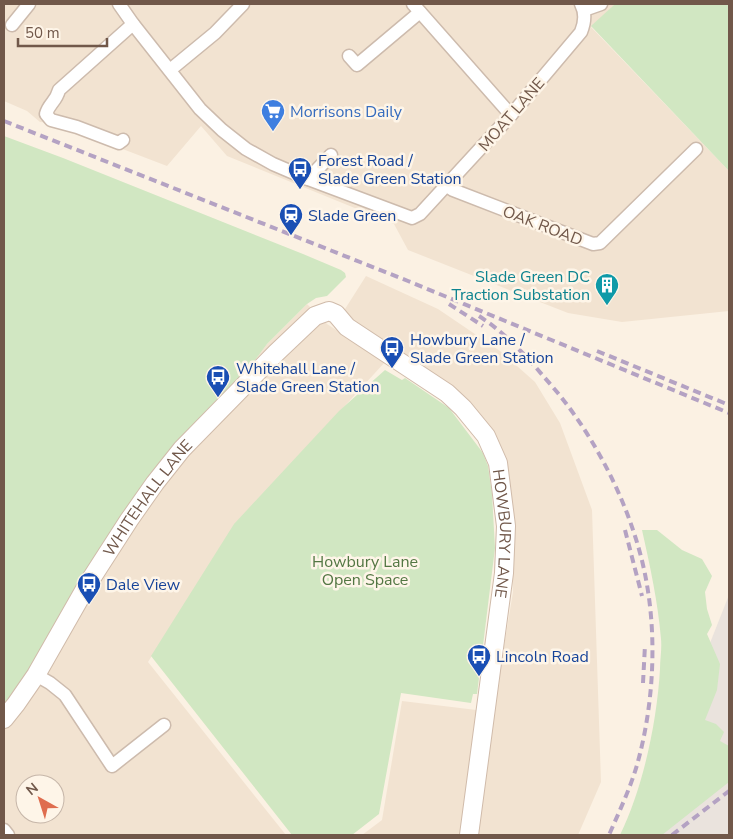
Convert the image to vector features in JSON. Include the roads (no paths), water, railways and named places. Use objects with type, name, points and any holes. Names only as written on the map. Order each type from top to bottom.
[{"type":"street","points":[[12,25],[30,4]]},
{"type":"street","points":[[119,4],[200,109],[246,150],[308,179],[331,155]]},
{"type":"street","points":[[170,70],[215,33],[243,4]]},
{"type":"street","name":"MOAT LANE","points":[[308,179],[408,217],[412,218],[420,214],[511,115],[581,32],[584,26],[582,7],[601,4]]},
{"type":"street","points":[[357,65],[417,8],[511,115]]},
{"type":"street","points":[[123,140],[119,143],[77,127],[51,120],[46,114],[48,107],[57,98],[58,90],[133,24]]},
{"type":"street","name":"OAK ROAD","points":[[447,186],[453,190],[593,244],[600,243],[696,149]]},
{"type":"street","name":"WHITEHALL LANE","points":[[4,719],[36,675],[89,582],[155,483],[182,450],[276,353],[315,316],[329,311]]},
{"type":"street","name":"HOWBURY LANE","points":[[329,311],[336,314],[347,327],[446,393],[463,408],[486,436],[498,463],[506,526],[504,573],[469,835]]},
{"type":"street","points":[[36,675],[50,682],[65,695],[112,766],[164,724]]},
{"type":"street","points":[[4,830],[8,835]]},
{"type":"railway","points":[[4,121],[408,281],[729,413]]},
{"type":"railway","points":[[449,304],[483,326]]},
{"type":"railway","points":[[479,316],[511,341],[573,412],[614,483],[625,508],[642,560],[652,630],[650,698],[637,765],[628,792],[609,835]]},
{"type":"railway","points":[[597,351],[729,405]]},
{"type":"railway","points":[[625,530],[642,596]]},
{"type":"railway","points":[[643,683],[645,645]]},
{"type":"railway","points":[[672,835],[729,791]]},
{"type":"place","name":"Morrisons Daily","points":[[273,132]]},
{"type":"place","name":"Forest Road / Slade Green Station","points":[[300,190]]},
{"type":"place","name":"Slade Green","points":[[291,236]]},
{"type":"place","name":"Slade Green DC Traction Substation","points":[[607,306]]},
{"type":"place","name":"Howbury Lane / Slade Green Station","points":[[392,369]]},
{"type":"place","name":"Whitehall Lane / Slade Green Station","points":[[218,398]]},
{"type":"place","name":"Dale View","points":[[89,605]]},
{"type":"place","name":"Lincoln Road","points":[[479,677]]},
{"type":"park label","name":"Howbury Lane Open Space","points":[[365,570]]}]
